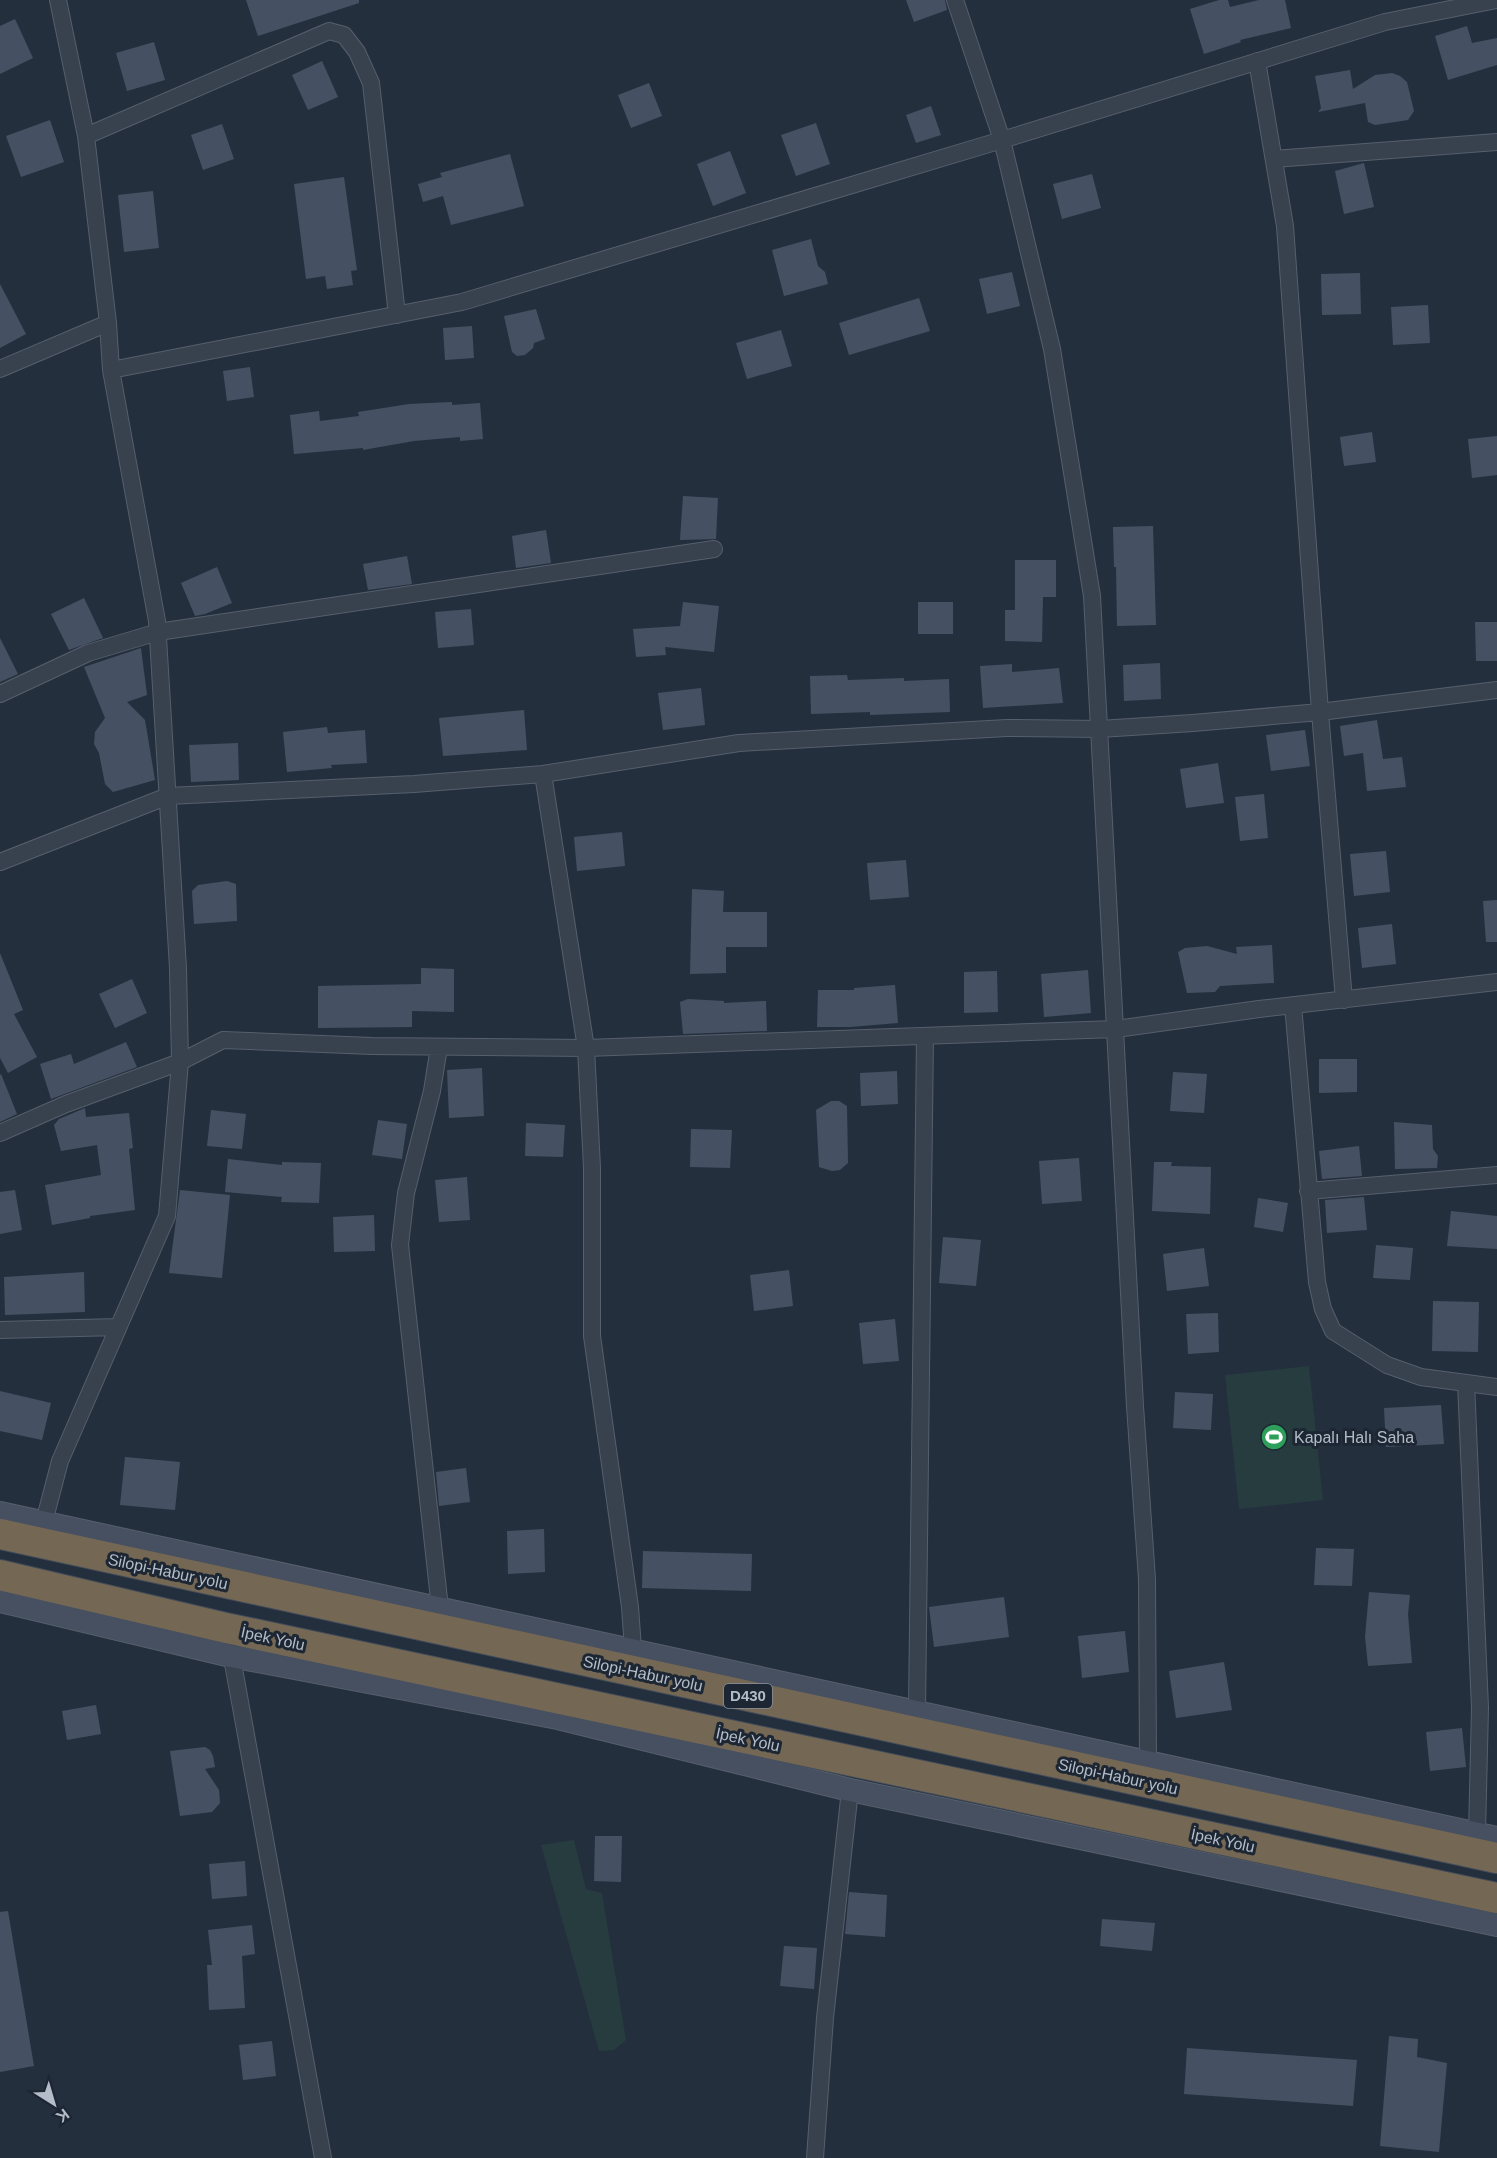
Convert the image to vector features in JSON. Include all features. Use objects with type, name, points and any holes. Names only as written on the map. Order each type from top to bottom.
[{"type":"highway","name":"Silopi-Habur yolu","points":[[0,1534],[1497,1858]]},
{"type":"highway","name":"İpek Yolu","points":[[0,1575],[229,1642],[1497,1898]]},
{"type":"street","points":[[44,1522],[60,1461],[167,1216],[180,1062],[178,968],[158,632],[111,370],[108,323],[86,136],[58,0]]},
{"type":"street","points":[[954,0],[1002,140],[1054,360],[1092,596],[1135,1406],[1147,1579],[1148,1761]]},
{"type":"street","points":[[111,370],[462,302],[1385,22],[1496,0]]},
{"type":"street","points":[[86,136],[329,31],[344,35],[357,52],[371,83],[397,315]]},
{"type":"street","points":[[1257,61],[1285,226],[1320,712],[1344,1000]]},
{"type":"street","points":[[1274,159],[1497,142]]},
{"type":"street","points":[[0,369],[108,323]]},
{"type":"street","points":[[0,694],[88,653],[158,632],[714,549]]},
{"type":"street","points":[[0,861],[168,796],[543,774],[739,743],[1008,728],[1100,729],[1192,723],[1320,712],[1497,690]]},
{"type":"street","points":[[543,774],[586,1048],[592,1168],[592,1336],[630,1607],[633,1649]]},
{"type":"street","points":[[0,1133],[66,1104],[180,1062],[223,1040],[372,1046],[586,1048],[1116,1029],[1293,1005],[1497,982]]},
{"type":"street","points":[[1293,1005],[1317,1282],[1323,1309],[1333,1331],[1387,1365],[1421,1377],[1497,1387]]},
{"type":"street","points":[[917,1711],[925,1036]]},
{"type":"street","points":[[439,1047],[432,1091],[406,1193],[400,1245],[440,1608]]},
{"type":"street","points":[[1308,1191],[1497,1175]]},
{"type":"street","points":[[0,1330],[118,1327]]},
{"type":"street","points":[[0,1513],[1487,1835],[1466,1383]]},
{"type":"street","points":[[0,1601],[229,1642],[558,1718],[850,1790],[1497,1925]]},
{"type":"street","points":[[229,1642],[322,2158]]},
{"type":"street","points":[[815,2158],[825,2018],[850,1790]]},
{"type":"green space","name":"Kapalı Halı Saha","points":[[1309,1366],[1323,1500],[1239,1509],[1225,1375]]},
{"type":"green space","points":[[574,1840],[586,1889],[602,1893],[626,2040],[614,2050],[599,2051],[541,1845]]},
{"type":"building","points":[[246,0],[359,0],[359,3],[258,36]]},
{"type":"building","points":[[906,0],[945,0],[947,10],[914,22]]},
{"type":"building","points":[[1219,0],[1228,0],[1230,7],[1259,0],[1285,0],[1291,28],[1240,40],[1241,42],[1204,54],[1190,9]]},
{"type":"building","points":[[15,19],[33,58],[0,74],[0,26]]},
{"type":"building","points":[[1467,26],[1472,43],[1497,38],[1497,65],[1448,80],[1435,36]]},
{"type":"building","points":[[154,42],[165,80],[127,91],[116,53]]},
{"type":"building","points":[[322,61],[338,97],[308,110],[292,75]]},
{"type":"building","points":[[1350,70],[1353,89],[1375,75],[1392,73],[1407,82],[1414,111],[1408,120],[1375,125],[1368,122],[1365,103],[1318,112],[1321,108],[1315,76]]},
{"type":"building","points":[[649,83],[662,116],[631,128],[618,95]]},
{"type":"building","points":[[931,106],[941,135],[916,143],[906,115]]},
{"type":"building","points":[[50,120],[64,162],[21,177],[6,136]]},
{"type":"building","points":[[816,123],[830,164],[796,176],[781,135]]},
{"type":"building","points":[[222,124],[234,159],[203,170],[191,135]]},
{"type":"building","points":[[730,151],[746,193],[713,206],[697,164]]},
{"type":"building","points":[[510,154],[524,206],[451,225],[443,196],[423,202],[418,184],[442,177],[440,173]]},
{"type":"building","points":[[1364,163],[1374,207],[1344,214],[1335,171]]},
{"type":"building","points":[[1092,174],[1101,208],[1062,219],[1053,184]]},
{"type":"building","points":[[344,177],[357,270],[351,271],[353,285],[327,289],[325,276],[306,279],[294,184]]},
{"type":"building","points":[[153,191],[159,248],[124,252],[118,195]]},
{"type":"building","points":[[811,239],[818,266],[825,272],[828,284],[784,296],[772,250]]},
{"type":"building","points":[[1012,272],[1020,306],[987,314],[979,279]]},
{"type":"building","points":[[1360,273],[1361,314],[1322,315],[1321,274]]},
{"type":"building","points":[[0,284],[26,334],[0,348]]},
{"type":"building","points":[[919,298],[930,331],[849,355],[839,323]]},
{"type":"building","points":[[1428,305],[1430,343],[1393,345],[1391,307]]},
{"type":"building","points":[[536,309],[545,339],[534,343],[533,348],[525,355],[517,356],[512,352],[504,316]]},
{"type":"building","points":[[472,326],[474,358],[445,360],[443,328]]},
{"type":"building","points":[[781,330],[792,366],[747,379],[736,343]]},
{"type":"building","points":[[250,367],[254,397],[227,401],[223,371]]},
{"type":"building","points":[[452,402],[452,405],[480,403],[483,439],[460,441],[460,437],[414,441],[363,450],[363,448],[294,454],[290,415],[319,411],[320,421],[359,416],[358,412],[409,404]]},
{"type":"building","points":[[1372,432],[1376,462],[1344,466],[1340,437]]},
{"type":"building","points":[[1497,436],[1497,475],[1472,478],[1468,439]]},
{"type":"building","points":[[683,496],[718,498],[716,539],[680,540]]},
{"type":"building","points":[[1153,526],[1156,625],[1117,626],[1113,527]]},
{"type":"building","points":[[546,530],[551,563],[516,568],[512,536]]},
{"type":"building","points":[[407,556],[412,584],[368,590],[363,564]]},
{"type":"building","points":[[1015,560],[1056,560],[1056,597],[1043,597],[1042,642],[1005,641],[1005,610],[1015,610]]},
{"type":"building","points":[[217,567],[232,603],[195,616],[181,583]]},
{"type":"building","points":[[84,598],[103,638],[69,650],[51,614]]},
{"type":"building","points":[[683,602],[719,606],[714,652],[665,647],[666,655],[636,657],[633,629],[680,626]]},
{"type":"building","points":[[918,602],[953,602],[953,634],[918,634]]},
{"type":"building","points":[[471,609],[474,645],[438,648],[435,612]]},
{"type":"building","points":[[1475,622],[1497,622],[1497,661],[1476,661]]},
{"type":"building","points":[[0,638],[18,674],[0,682]]},
{"type":"building","points":[[141,648],[147,695],[127,702],[145,720],[155,780],[113,792],[105,784],[99,753],[94,744],[95,732],[105,718],[84,667]]},
{"type":"building","points":[[1160,663],[1161,699],[1124,701],[1123,665]]},
{"type":"building","points":[[1012,664],[1012,672],[1059,668],[1063,703],[983,708],[980,666]]},
{"type":"building","points":[[847,675],[848,680],[949,679],[950,712],[870,715],[870,712],[811,714],[810,676]]},
{"type":"building","points":[[701,688],[705,725],[663,730],[658,693]]},
{"type":"building","points":[[524,710],[527,750],[443,756],[439,718]]},
{"type":"building","points":[[1377,720],[1383,759],[1402,757],[1406,787],[1367,791],[1363,753],[1344,756],[1340,726]]},
{"type":"building","points":[[327,727],[328,733],[365,730],[367,763],[331,765],[332,768],[287,772],[283,732]]},
{"type":"building","points":[[1305,730],[1310,766],[1271,771],[1266,735]]},
{"type":"building","points":[[238,743],[239,780],[191,782],[189,745]]},
{"type":"building","points":[[1218,763],[1224,803],[1186,808],[1180,769]]},
{"type":"building","points":[[1264,794],[1268,838],[1240,841],[1235,797]]},
{"type":"building","points":[[622,832],[625,866],[577,871],[574,837]]},
{"type":"building","points":[[1386,851],[1390,892],[1354,896],[1350,854]]},
{"type":"building","points":[[906,860],[909,897],[870,900],[867,863]]},
{"type":"building","points":[[227,881],[236,884],[237,921],[194,924],[192,891],[198,885]]},
{"type":"building","points":[[692,889],[724,891],[723,912],[767,912],[767,947],[726,947],[726,973],[690,974]]},
{"type":"building","points":[[1497,900],[1497,942],[1486,942],[1483,901]]},
{"type":"building","points":[[1392,924],[1396,964],[1362,968],[1358,928]]},
{"type":"building","points":[[1272,945],[1274,983],[1220,986],[1215,992],[1187,993],[1178,952],[1185,948],[1207,946],[1237,954],[1236,947]]},
{"type":"building","points":[[0,953],[23,1010],[14,1014],[37,1057],[8,1073],[0,1058]]},
{"type":"building","points":[[421,968],[454,969],[454,1012],[412,1011],[412,1027],[318,1028],[318,986],[421,984]]},
{"type":"building","points":[[1088,970],[1091,1013],[1044,1017],[1041,974]]},
{"type":"building","points":[[997,971],[998,1012],[964,1013],[964,972]]},
{"type":"building","points":[[132,979],[147,1013],[115,1028],[99,994]]},
{"type":"building","points":[[895,985],[898,1023],[817,1027],[818,990],[854,990],[854,988]]},
{"type":"building","points":[[688,999],[724,1001],[724,1003],[766,1001],[767,1031],[683,1034],[680,1002]]},
{"type":"building","points":[[126,1042],[137,1067],[51,1099],[40,1064],[71,1054],[74,1064]]},
{"type":"building","points":[[1319,1059],[1357,1059],[1357,1092],[1319,1093]]},
{"type":"building","points":[[482,1068],[484,1116],[449,1118],[447,1070]]},
{"type":"building","points":[[897,1071],[898,1104],[861,1106],[860,1073]]},
{"type":"building","points":[[1173,1072],[1207,1074],[1204,1113],[1170,1111]]},
{"type":"building","points":[[0,1075],[17,1114],[0,1122]]},
{"type":"building","points":[[831,1101],[839,1101],[847,1106],[848,1163],[840,1170],[832,1171],[819,1167],[816,1110]]},
{"type":"building","points":[[85,1108],[86,1117],[129,1113],[133,1148],[129,1149],[135,1210],[90,1216],[90,1218],[52,1225],[45,1185],[101,1175],[97,1145],[61,1151],[54,1125],[59,1119]]},
{"type":"building","points":[[211,1110],[246,1114],[242,1149],[207,1146]]},
{"type":"building","points":[[378,1120],[407,1124],[402,1159],[372,1155]]},
{"type":"building","points":[[1394,1122],[1432,1125],[1433,1149],[1438,1156],[1437,1168],[1395,1169]]},
{"type":"building","points":[[526,1123],[565,1125],[563,1157],[525,1156]]},
{"type":"building","points":[[691,1129],[732,1130],[730,1168],[690,1167]]},
{"type":"building","points":[[1359,1146],[1362,1176],[1322,1179],[1319,1151]]},
{"type":"building","points":[[1079,1158],[1082,1201],[1042,1204],[1039,1161]]},
{"type":"building","points":[[228,1159],[282,1165],[282,1162],[321,1163],[319,1203],[281,1202],[282,1197],[225,1192]]},
{"type":"building","points":[[1154,1162],[1172,1162],[1171,1166],[1211,1167],[1210,1214],[1152,1211]]},
{"type":"building","points":[[467,1177],[470,1220],[439,1222],[435,1180]]},
{"type":"building","points":[[15,1190],[22,1230],[0,1234],[0,1192]]},
{"type":"building","points":[[180,1190],[230,1195],[222,1278],[169,1273]]},
{"type":"building","points":[[1364,1197],[1367,1230],[1327,1233],[1325,1200]]},
{"type":"building","points":[[1258,1198],[1288,1203],[1283,1232],[1254,1227]]},
{"type":"building","points":[[1451,1211],[1497,1216],[1497,1249],[1447,1246]]},
{"type":"building","points":[[374,1215],[375,1251],[334,1252],[333,1217]]},
{"type":"building","points":[[943,1237],[981,1240],[976,1286],[939,1283]]},
{"type":"building","points":[[1376,1245],[1413,1248],[1410,1280],[1373,1278]]},
{"type":"building","points":[[1204,1248],[1209,1286],[1167,1291],[1163,1254]]},
{"type":"building","points":[[789,1270],[793,1306],[754,1311],[750,1275]]},
{"type":"building","points":[[84,1272],[85,1312],[5,1315],[4,1277]]},
{"type":"building","points":[[1433,1301],[1479,1302],[1478,1352],[1432,1351]]},
{"type":"building","points":[[1218,1313],[1219,1352],[1188,1354],[1186,1314]]},
{"type":"building","points":[[895,1319],[899,1361],[863,1364],[859,1323]]},
{"type":"building","points":[[0,1391],[51,1403],[42,1440],[0,1431]]},
{"type":"building","points":[[1175,1392],[1213,1394],[1211,1430],[1173,1428]]},
{"type":"building","points":[[1441,1405],[1444,1444],[1386,1447],[1384,1408]]},
{"type":"building","points":[[125,1457],[180,1462],[175,1510],[120,1505]]},
{"type":"building","points":[[466,1468],[470,1502],[439,1506],[436,1472]]},
{"type":"building","points":[[544,1529],[545,1572],[508,1574],[507,1531]]},
{"type":"building","points":[[1316,1548],[1354,1549],[1352,1586],[1314,1585]]},
{"type":"building","points":[[643,1551],[752,1554],[751,1591],[642,1588]]},
{"type":"building","points":[[1369,1592],[1410,1595],[1408,1614],[1412,1663],[1368,1666],[1365,1637]]},
{"type":"building","points":[[1004,1597],[1009,1637],[934,1647],[929,1607]]},
{"type":"building","points":[[1125,1631],[1129,1672],[1082,1678],[1078,1636]]},
{"type":"building","points":[[1224,1662],[1232,1710],[1176,1718],[1169,1671]]},
{"type":"building","points":[[96,1705],[101,1734],[67,1740],[62,1711]]},
{"type":"building","points":[[1462,1728],[1466,1767],[1430,1771],[1426,1732]]},
{"type":"building","points":[[205,1747],[213,1756],[215,1767],[205,1769],[219,1790],[220,1803],[212,1812],[180,1816],[170,1751]]},
{"type":"building","points":[[595,1836],[622,1836],[621,1882],[594,1881]]},
{"type":"building","points":[[245,1861],[247,1896],[212,1899],[209,1864]]},
{"type":"building","points":[[849,1892],[887,1895],[885,1937],[845,1934]]},
{"type":"building","points":[[8,1911],[34,2066],[0,2072],[0,1912]]},
{"type":"building","points":[[1102,1919],[1155,1923],[1152,1951],[1100,1946]]},
{"type":"building","points":[[252,1925],[255,1954],[242,1956],[245,2008],[209,2010],[207,1965],[212,1965],[208,1930]]},
{"type":"building","points":[[784,1946],[817,1948],[814,1989],[780,1986]]},
{"type":"building","points":[[1389,2036],[1418,2039],[1417,2057],[1447,2063],[1439,2152],[1380,2146]]},
{"type":"building","points":[[272,2041],[276,2076],[243,2080],[239,2045]]},
{"type":"building","points":[[1187,2048],[1357,2060],[1353,2106],[1184,2094]]},
{"type":"place","name":"Kapalı Halı Saha","points":[[1274,1437]]}]
